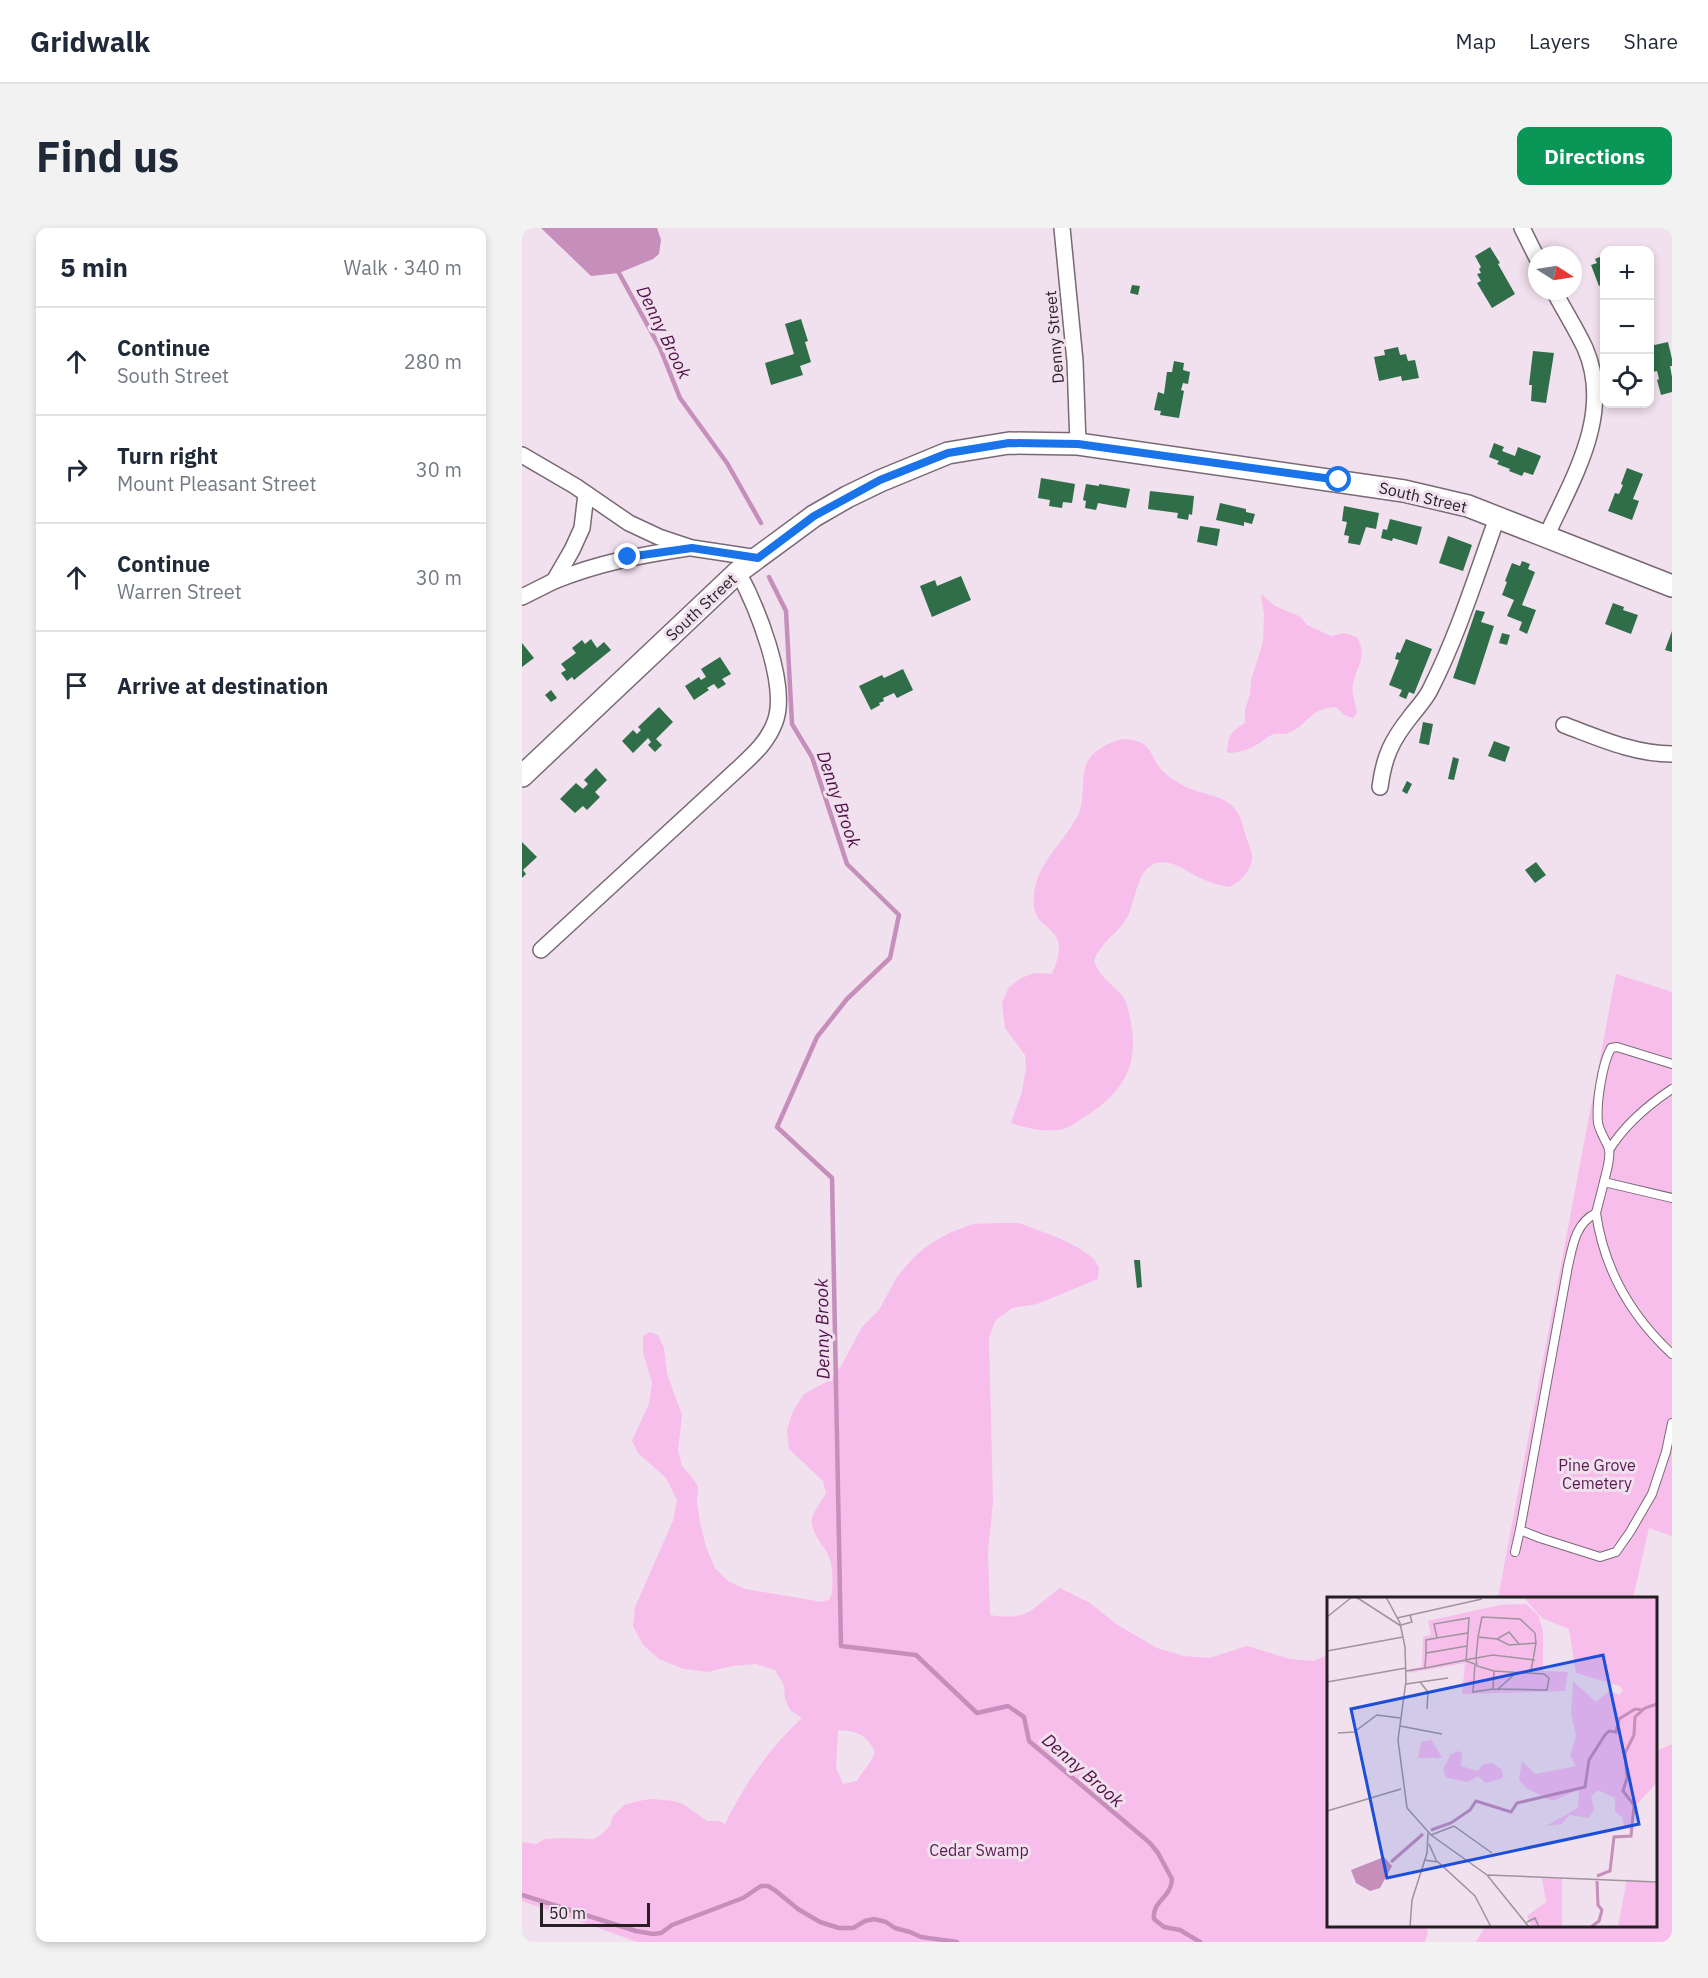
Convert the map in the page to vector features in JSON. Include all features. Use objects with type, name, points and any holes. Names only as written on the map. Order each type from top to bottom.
[{"type":"main road","name":"South Street","points":[[522,776],[738,572],[814,516],[847,497],[880,480],[948,453],[1009,443],[1078,444],[1404,490],[1468,506],[1672,586]]},
{"type":"street","name":"Denny Street","points":[[1062,228],[1075,361],[1078,444]]},
{"type":"street","points":[[1522,228],[1531,246]]},
{"type":"street","points":[[1546,537],[1587,444],[1593,424],[1595,405],[1595,389],[1586,350],[1559,300]]},
{"type":"street","points":[[522,455],[629,523],[659,537],[692,548],[758,558]]},
{"type":"street","points":[[554,581],[582,528],[586,494]]},
{"type":"street","points":[[1380,787],[1383,764],[1389,748],[1398,732],[1429,693],[1440,669],[1497,518]]},
{"type":"street","points":[[522,597],[554,581],[595,566],[628,557],[692,548]]},
{"type":"street","points":[[541,950],[753,755],[769,736],[776,720],[777,683],[769,643],[760,617],[738,572]]},
{"type":"street","points":[[1564,725],[1631,749],[1654,754],[1672,754]]},
{"type":"lane","points":[[1609,1150],[1598,1123],[1598,1106],[1604,1070],[1611,1048],[1617,1047],[1672,1064]]},
{"type":"lane","points":[[1672,1089],[1618,1135],[1609,1150],[1605,1182],[1596,1213],[1600,1238],[1624,1295],[1641,1323],[1672,1354]]},
{"type":"lane","points":[[1605,1182],[1672,1198]]},
{"type":"lane","points":[[1515,1552],[1575,1237],[1583,1222],[1596,1213]]},
{"type":"lane","points":[[1520,1530],[1600,1557],[1616,1552],[1652,1494],[1669,1454],[1672,1423]]},
{"type":"green space","points":[[1261,594],[1275,606],[1301,617],[1307,625],[1331,636],[1344,633],[1357,637],[1362,656],[1353,687],[1357,713],[1353,718],[1344,715],[1336,707],[1320,710],[1295,730],[1285,734],[1274,734],[1247,749],[1227,753],[1231,735],[1245,723],[1245,709],[1250,695],[1251,680],[1263,642],[1264,615]]},
{"type":"green space","points":[[1124,739],[1142,743],[1147,747],[1161,769],[1175,781],[1220,798],[1232,806],[1241,820],[1252,861],[1245,875],[1230,887],[1198,877],[1169,863],[1159,862],[1145,871],[1140,879],[1128,916],[1104,944],[1094,960],[1096,967],[1125,1000],[1128,1009],[1133,1034],[1133,1049],[1126,1075],[1110,1097],[1069,1127],[1059,1130],[1038,1130],[1024,1127],[1011,1123],[1022,1092],[1026,1067],[1025,1055],[1005,1028],[1002,1003],[1009,987],[1021,978],[1035,973],[1052,974],[1058,958],[1059,946],[1057,938],[1041,922],[1034,906],[1037,880],[1048,858],[1077,817],[1082,803],[1084,772],[1089,759],[1104,746]]},
{"type":"green space","name":"Pine Grove Cemetery","points":[[1616,974],[1672,992],[1672,1536],[1649,1528],[1633,1597],[1498,1597]]},
{"type":"green space","name":"Cedar Swamp","points":[[1019,1223],[1079,1248],[1093,1258],[1099,1267],[1098,1279],[1037,1304],[1012,1308],[995,1321],[989,1338],[993,1502],[988,1552],[990,1615],[1022,1615],[1060,1588],[1090,1603],[1116,1624],[1157,1648],[1184,1656],[1209,1658],[1247,1646],[1290,1659],[1313,1661],[1327,1655],[1327,1927],[1426,1927],[1428,1932],[1425,1942],[638,1942],[522,1901],[522,1842],[536,1844],[545,1839],[594,1839],[610,1825],[613,1816],[624,1805],[652,1799],[683,1804],[707,1821],[719,1821],[725,1824],[759,1767],[802,1718],[790,1710],[785,1699],[784,1685],[775,1670],[756,1664],[732,1666],[708,1672],[684,1669],[659,1659],[643,1645],[633,1626],[635,1607],[673,1521],[677,1500],[666,1478],[639,1454],[632,1441],[649,1404],[652,1383],[643,1352],[643,1336],[650,1332],[658,1335],[664,1348],[667,1374],[682,1415],[678,1450],[682,1466],[698,1487],[697,1502],[700,1522],[706,1547],[715,1568],[728,1581],[745,1589],[822,1602],[830,1599],[832,1572],[827,1552],[813,1529],[812,1518],[826,1493],[823,1481],[789,1449],[787,1430],[793,1411],[804,1394],[830,1380],[841,1366],[862,1327],[879,1310],[897,1277],[913,1258],[927,1246],[949,1233],[973,1224]],"holes":[[[838,1730],[856,1733],[865,1738],[875,1752],[857,1781],[843,1784],[836,1768]]]},
{"type":"green space","points":[[1672,1744],[1672,1942],[1476,1942],[1484,1927],[1657,1927],[1657,1751]]},
{"type":"shaded area","points":[[541,228],[657,228],[661,240],[659,254],[653,259],[619,273],[591,276]]},
{"type":"building","points":[[1490,247],[1515,294],[1492,308],[1477,283],[1481,281],[1477,274],[1481,273],[1479,269],[1481,267],[1475,256]]},
{"type":"building","points":[[1600,257],[1599,286],[1591,265],[1597,263],[1595,259]]},
{"type":"building","points":[[1132,285],[1140,286],[1138,295],[1130,293]]},
{"type":"building","points":[[801,319],[808,341],[805,342],[811,362],[800,366],[803,375],[771,385],[765,363],[794,354],[785,324]]},
{"type":"building","points":[[1668,342],[1672,359],[1672,366],[1670,366],[1672,392],[1661,395],[1657,371],[1654,372],[1654,345]]},
{"type":"building","points":[[1398,347],[1400,355],[1406,354],[1408,361],[1415,360],[1419,378],[1402,381],[1401,376],[1379,381],[1374,357],[1385,355],[1384,350]]},
{"type":"building","points":[[1533,351],[1554,353],[1546,403],[1531,401],[1532,385],[1529,385]]},
{"type":"building","points":[[1174,361],[1184,363],[1183,370],[1190,372],[1188,384],[1183,383],[1181,390],[1184,391],[1179,418],[1160,415],[1161,411],[1154,410],[1158,392],[1164,394],[1167,372],[1172,372]]},
{"type":"building","points":[[1494,443],[1504,447],[1502,451],[1515,456],[1518,447],[1541,456],[1533,475],[1524,472],[1522,476],[1497,464],[1499,461],[1489,457]]},
{"type":"building","points":[[1627,468],[1643,474],[1633,499],[1639,501],[1632,520],[1608,511],[1615,493],[1619,494],[1623,485],[1621,484]]},
{"type":"building","points":[[1041,478],[1075,484],[1072,503],[1063,502],[1062,508],[1049,506],[1050,500],[1038,498]]},
{"type":"building","points":[[1086,484],[1130,489],[1126,508],[1098,503],[1096,510],[1085,508],[1086,501],[1083,500]]},
{"type":"building","points":[[1150,491],[1194,496],[1192,515],[1189,514],[1188,520],[1177,518],[1178,513],[1148,509]]},
{"type":"building","points":[[1220,503],[1246,509],[1246,512],[1255,514],[1252,524],[1244,522],[1244,526],[1216,520]]},
{"type":"building","points":[[1344,506],[1379,513],[1376,529],[1366,527],[1360,545],[1348,543],[1349,536],[1344,535],[1347,522],[1342,521]]},
{"type":"building","points":[[1390,519],[1422,527],[1417,545],[1393,538],[1392,541],[1381,538],[1383,529],[1387,530]]},
{"type":"building","points":[[1200,526],[1220,529],[1217,546],[1197,542]]},
{"type":"building","points":[[1448,536],[1472,545],[1463,571],[1439,563]]},
{"type":"building","points":[[1522,561],[1530,564],[1528,569],[1535,572],[1522,605],[1536,610],[1527,634],[1519,630],[1522,622],[1507,616],[1514,600],[1502,595],[1512,563],[1520,566]]},
{"type":"building","points":[[961,576],[971,600],[932,617],[920,586],[935,580],[937,586]]},
{"type":"building","points":[[1613,603],[1624,607],[1623,610],[1638,615],[1631,634],[1605,624]]},
{"type":"building","points":[[1476,610],[1485,612],[1481,622],[1494,626],[1475,685],[1453,678]]},
{"type":"building","points":[[1672,631],[1672,652],[1665,650]]},
{"type":"building","points":[[1502,633],[1510,635],[1507,645],[1499,643]]},
{"type":"building","points":[[591,639],[597,648],[604,642],[611,650],[574,680],[572,677],[567,681],[561,673],[566,670],[561,664],[576,653],[572,648],[582,640],[585,644]]},
{"type":"building","points":[[1406,639],[1432,649],[1414,694],[1409,692],[1406,699],[1399,696],[1402,690],[1389,685],[1399,660],[1395,659],[1397,652],[1400,653]]},
{"type":"building","points":[[522,643],[534,658],[522,667]]},
{"type":"building","points":[[720,657],[731,674],[722,679],[726,684],[718,689],[714,684],[694,700],[685,686],[699,677],[701,680],[706,677],[701,669]]},
{"type":"building","points":[[903,669],[913,690],[897,698],[894,693],[883,698],[884,701],[879,703],[880,705],[871,710],[859,686],[882,675],[884,678]]},
{"type":"building","points":[[551,690],[557,698],[551,702],[545,695]]},
{"type":"building","points":[[659,707],[673,722],[656,739],[662,745],[655,752],[648,745],[651,742],[648,738],[633,753],[622,741],[633,730],[637,734],[641,730],[638,727]]},
{"type":"building","points":[[1423,722],[1433,724],[1429,745],[1419,743]]},
{"type":"building","points":[[1494,741],[1510,747],[1505,762],[1488,756]]},
{"type":"building","points":[[1453,757],[1459,759],[1454,780],[1448,779]]},
{"type":"building","points":[[596,768],[607,780],[595,792],[600,797],[587,810],[583,806],[575,813],[560,799],[576,783],[583,789],[588,784],[584,780]]},
{"type":"building","points":[[1407,781],[1412,784],[1407,794],[1402,791]]},
{"type":"building","points":[[522,842],[537,857],[523,870],[526,874],[522,878]]},
{"type":"building","points":[[1536,862],[1546,875],[1535,883],[1525,870]]},
{"type":"building","points":[[1134,1260],[1140,1260],[1142,1287],[1137,1288]]},
{"type":"waterway","name":"Denny Brook","points":[[619,273],[660,348],[680,398],[727,463],[761,523]]},
{"type":"waterway","name":"Denny Brook","points":[[769,577],[786,611],[792,724],[812,757],[847,864],[899,915],[890,958],[847,999],[817,1037],[777,1127],[832,1178],[841,1646],[916,1655],[977,1713],[1008,1706],[1024,1717],[1029,1741],[1150,1843],[1158,1853],[1172,1879],[1171,1886],[1156,1908],[1154,1919],[1164,1927],[1180,1930],[1200,1942]]},
{"type":"waterway","points":[[522,1895],[636,1931],[653,1934],[661,1933],[672,1925],[743,1898],[761,1886],[768,1886],[798,1909],[820,1922],[839,1928],[853,1928],[874,1919],[921,1937],[957,1942]]},
{"type":"route","points":[[628,557],[692,548],[758,558],[814,516],[880,480],[948,453],[1009,443],[1078,444],[1339,480]]}]
